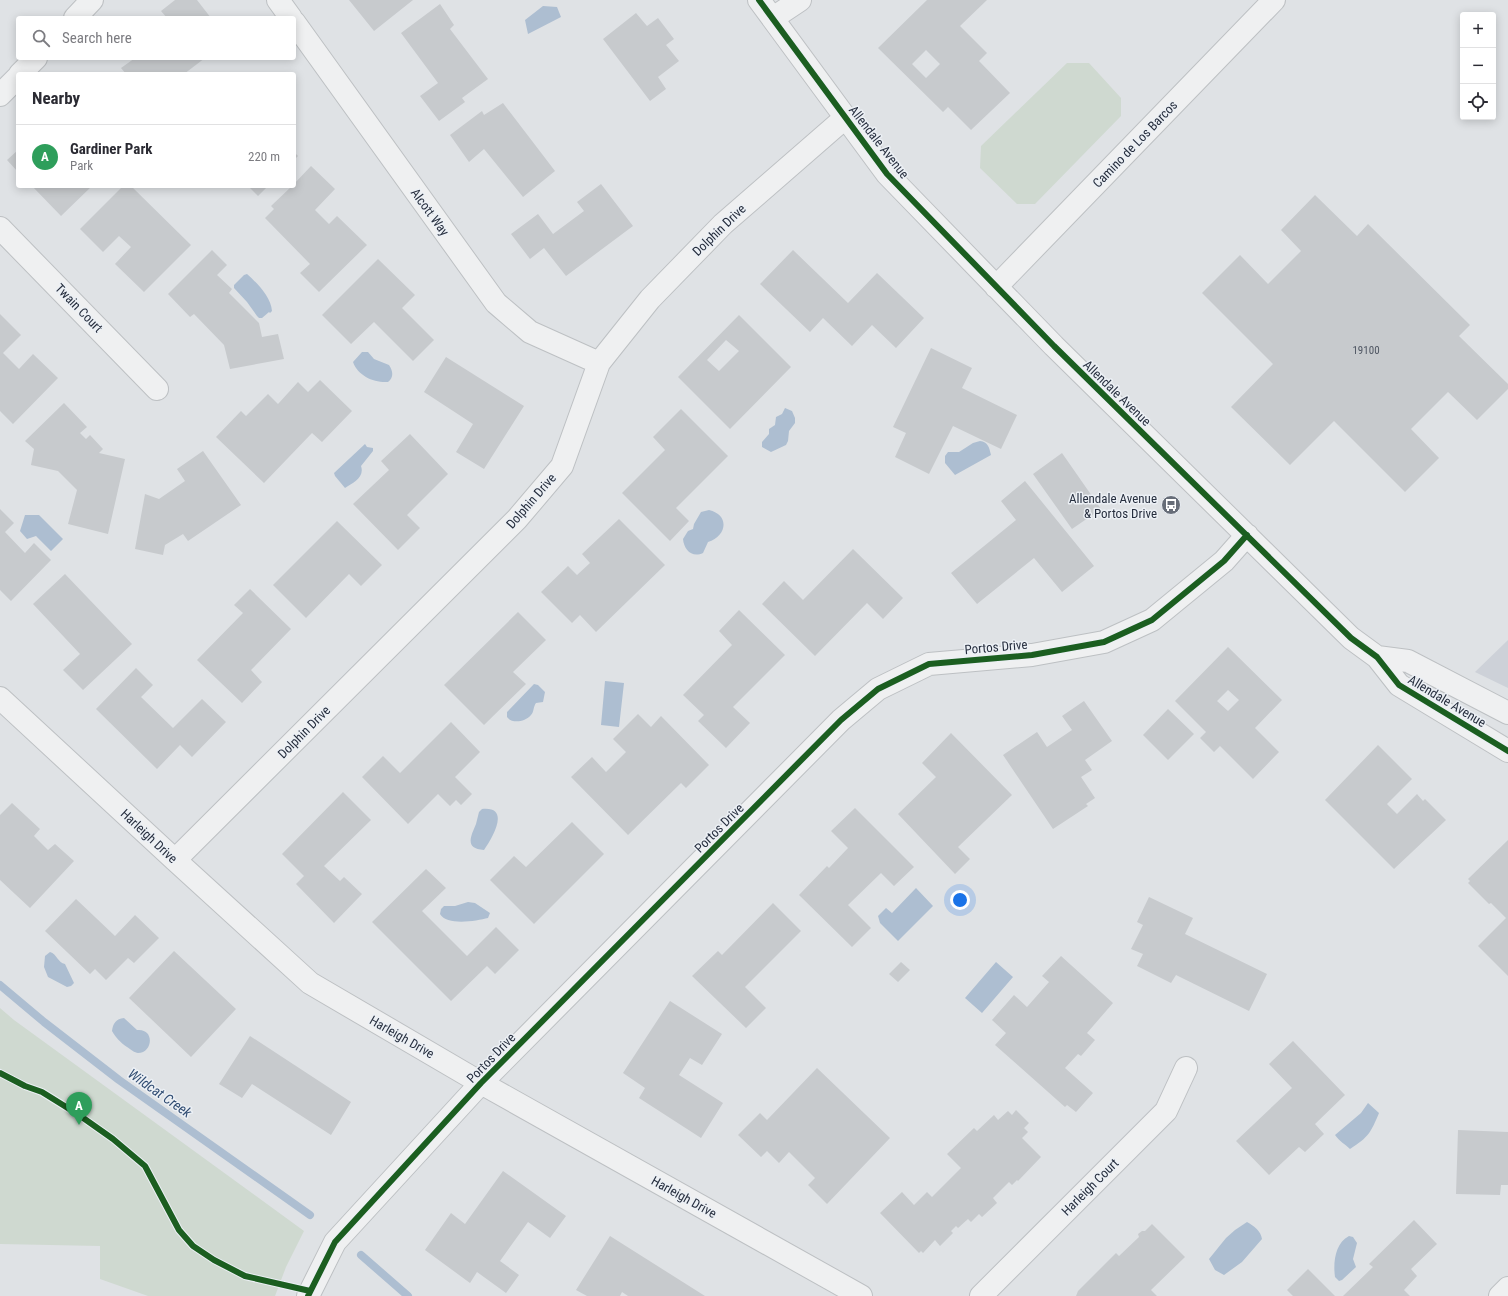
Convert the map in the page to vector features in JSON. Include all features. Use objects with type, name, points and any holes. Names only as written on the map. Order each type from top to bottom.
[{"type":"street","points":[[77,16],[92,0]]},
{"type":"street","points":[[278,0],[290,16]]},
{"type":"street","name":"Allendale Avenue","points":[[759,0],[887,174],[1054,346],[1351,638],[1377,657],[1399,685],[1508,751]]},
{"type":"street","points":[[773,18],[800,0]]},
{"type":"street","name":"Camino de Los Barcos","points":[[996,287],[1274,0]]},
{"type":"street","name":"Alcott Way","points":[[296,25],[496,303],[530,332],[599,363]]},
{"type":"street","points":[[22,72],[34,60]]},
{"type":"street","points":[[0,95],[16,79]]},
{"type":"street","name":"Dolphin Drive","points":[[175,860],[517,519],[562,466],[599,363],[650,299],[723,224],[846,117]]},
{"type":"street","name":"Twain Court","points":[[0,228],[157,389]]},
{"type":"street","name":"Portos Drive","points":[[308,1296],[335,1242],[481,1083],[841,720],[878,689],[929,664],[1032,655],[1104,642],[1152,620],[1224,561],[1247,535]]},
{"type":"street","name":"Allendale Avenue","points":[[1377,657],[1408,661],[1508,714]]},
{"type":"street","name":"Harleigh Drive","points":[[0,698],[310,983],[481,1083],[861,1296]]},
{"type":"street","name":"Harleigh Court","points":[[981,1296],[1166,1111],[1186,1068]]},
{"type":"street","points":[[1500,1296],[1508,1288]]},
{"type":"shaded area","points":[[1067,63],[1089,63],[1121,98],[1121,116],[1035,204],[1017,204],[980,168],[981,146]]},
{"type":"shaded area","points":[[1508,640],[1508,688],[1475,672]]},
{"type":"shaded area","points":[[0,1008],[14,1020],[304,1231],[286,1267],[275,1296],[148,1296],[100,1279],[100,1246],[0,1244]]},
{"type":"water","points":[[543,6],[557,7],[561,17],[528,34],[525,20]]},
{"type":"water","points":[[247,274],[263,291],[271,306],[272,311],[262,318],[257,316],[234,288],[234,285]]},
{"type":"water","points":[[362,352],[368,352],[374,359],[389,365],[392,374],[388,382],[367,378],[355,367],[353,362]]},
{"type":"water","points":[[785,408],[792,411],[795,418],[795,423],[789,431],[786,445],[771,452],[762,447],[762,442],[769,434],[769,429],[775,425],[776,417],[782,414]]},
{"type":"water","points":[[980,441],[985,442],[988,445],[991,455],[955,475],[945,463],[945,456],[948,452],[959,452],[973,443]]},
{"type":"water","points":[[365,444],[367,447],[373,448],[373,451],[361,466],[362,470],[360,476],[355,482],[345,488],[334,473]]},
{"type":"water","points":[[709,510],[720,516],[724,526],[719,535],[708,542],[703,553],[692,554],[685,547],[683,539],[688,531],[693,529],[694,524],[701,512]]},
{"type":"water","points":[[25,515],[39,515],[63,539],[51,551],[36,536],[27,539],[20,531]]},
{"type":"water","points":[[605,681],[624,683],[619,727],[601,725]]},
{"type":"water","points":[[534,684],[538,685],[545,692],[543,702],[536,703],[532,714],[522,721],[512,721],[507,717],[507,712]]},
{"type":"water","points":[[482,809],[491,809],[496,812],[498,817],[495,831],[484,850],[478,849],[471,844],[471,837],[479,812]]},
{"type":"water","points":[[916,888],[933,906],[898,941],[880,923],[878,916],[886,908],[892,913]]},
{"type":"water","points":[[468,902],[475,903],[490,913],[488,918],[462,922],[449,920],[440,914],[441,909],[444,906],[455,906]]},
{"type":"water","points":[[50,952],[65,964],[74,983],[71,986],[67,987],[48,977],[44,967],[45,956]]},
{"type":"water","points":[[996,962],[1013,977],[982,1013],[965,998]]},
{"type":"water","points":[[124,1018],[137,1030],[143,1030],[149,1036],[149,1045],[143,1052],[137,1053],[131,1050],[120,1042],[112,1031],[115,1022]]},
{"type":"water","points":[[1368,1103],[1379,1113],[1369,1134],[1350,1149],[1335,1135],[1361,1113]]},
{"type":"water","points":[[1247,1222],[1259,1231],[1262,1239],[1242,1262],[1224,1275],[1215,1270],[1209,1259],[1226,1238]]},
{"type":"water","points":[[1349,1236],[1353,1237],[1357,1243],[1353,1259],[1356,1267],[1339,1281],[1335,1277],[1334,1266],[1336,1254],[1341,1243]]},
{"type":"building","points":[[175,0],[197,0],[209,16],[165,16],[161,11]]},
{"type":"building","points":[[349,0],[413,0],[374,31]]},
{"type":"building","points":[[927,0],[987,0],[960,26],[987,53],[979,61],[1010,93],[971,130],[948,107],[943,112],[878,48]],"holes":[[[926,50],[940,64],[926,78],[912,64]]]},
{"type":"building","points":[[440,4],[454,25],[450,29],[488,79],[462,98],[465,102],[439,121],[420,96],[438,83],[401,33]]},
{"type":"building","points":[[636,13],[647,26],[658,18],[674,39],[666,45],[679,61],[658,77],[666,89],[650,101],[603,39]]},
{"type":"building","points":[[132,60],[202,60],[187,72],[124,72],[121,68]]},
{"type":"building","points":[[503,103],[555,171],[523,197],[484,149],[469,162],[450,135],[482,111],[484,115]]},
{"type":"building","points":[[16,152],[16,170],[7,160]]},
{"type":"building","points":[[311,166],[335,189],[315,210],[329,224],[337,216],[367,245],[319,292],[300,273],[310,264],[265,218],[274,209],[271,206],[290,188],[296,188],[296,182]]},
{"type":"building","points":[[601,184],[633,226],[566,276],[544,248],[530,259],[511,234],[538,214],[553,234],[584,211],[577,202]]},
{"type":"building","points":[[34,188],[90,188],[61,216]]},
{"type":"building","points":[[121,188],[133,188],[191,245],[144,292],[115,264],[131,247],[119,236],[103,252],[80,229]]},
{"type":"building","points":[[250,188],[266,188],[258,196]]},
{"type":"building","points":[[1315,195],[1357,236],[1368,224],[1470,325],[1459,336],[1508,384],[1508,389],[1477,420],[1448,392],[1411,429],[1439,458],[1405,492],[1334,421],[1290,465],[1231,407],[1273,364],[1202,293],[1240,255],[1268,284],[1301,251],[1281,230]]},
{"type":"building","points":[[212,250],[227,265],[217,275],[232,289],[229,293],[259,323],[262,337],[278,334],[284,359],[230,369],[224,345],[194,314],[190,317],[168,294]]},
{"type":"building","points":[[793,250],[848,303],[877,273],[924,318],[896,348],[872,325],[852,346],[823,318],[810,332],[760,284]]},
{"type":"building","points":[[378,259],[415,295],[402,308],[434,340],[413,361],[374,322],[351,344],[322,315]]},
{"type":"building","points":[[0,314],[21,335],[3,353],[19,369],[33,354],[58,378],[13,424],[0,411]]},
{"type":"building","points":[[739,315],[791,367],[730,429],[678,377]],"holes":[[[726,340],[739,351],[719,371],[707,360]]]},
{"type":"building","points":[[931,348],[972,368],[962,388],[1017,415],[1001,449],[953,426],[929,474],[895,457],[906,433],[893,427]]},
{"type":"building","points":[[446,357],[524,406],[484,469],[456,452],[473,424],[424,392]]},
{"type":"building","points":[[320,380],[352,411],[322,442],[312,433],[264,483],[216,437],[241,411],[246,416],[268,394],[278,404],[298,382],[308,392]]},
{"type":"building","points":[[64,403],[87,427],[80,433],[86,439],[90,435],[103,449],[99,453],[125,459],[108,534],[68,524],[77,490],[58,471],[31,465],[34,449],[25,441]]},
{"type":"building","points":[[681,409],[728,456],[676,508],[689,521],[670,541],[622,493],[665,450],[653,437]]},
{"type":"building","points":[[410,434],[448,474],[407,515],[420,528],[398,550],[353,504],[389,470],[381,461]]},
{"type":"building","points":[[203,451],[241,505],[188,541],[183,534],[165,545],[163,555],[135,549],[145,494],[159,499],[185,481],[177,469]]},
{"type":"building","points":[[1062,453],[1101,509],[1072,529],[1033,474]]},
{"type":"building","points":[[1025,481],[1094,566],[1062,592],[1034,558],[977,604],[951,573],[1016,520],[1001,501]]},
{"type":"building","points":[[0,509],[14,523],[5,532],[25,553],[34,543],[51,560],[11,601],[0,590]]},
{"type":"building","points":[[619,519],[665,565],[596,632],[580,615],[572,623],[541,592],[568,566],[577,575],[590,563],[582,554]]},
{"type":"building","points":[[337,521],[382,565],[361,586],[349,574],[306,618],[273,585]]},
{"type":"building","points":[[853,549],[903,598],[883,619],[867,603],[815,656],[762,604],[784,581],[803,600]]},
{"type":"building","points":[[65,574],[132,644],[83,690],[63,670],[80,654],[33,604]]},
{"type":"building","points":[[250,589],[291,629],[251,670],[262,682],[242,703],[197,660],[243,613],[234,605]]},
{"type":"building","points":[[739,610],[785,655],[733,707],[750,723],[726,748],[698,721],[704,715],[683,695],[732,645],[719,631]]},
{"type":"building","points":[[518,612],[546,640],[513,672],[526,684],[484,725],[444,685]]},
{"type":"building","points":[[1228,647],[1282,700],[1255,728],[1279,752],[1253,779],[1220,746],[1214,752],[1200,738],[1206,732],[1175,701]],"holes":[[[1228,690],[1239,700],[1228,711],[1217,701]]]},
{"type":"building","points":[[136,668],[153,685],[141,697],[173,728],[202,699],[226,722],[192,757],[180,745],[157,769],[96,709]]},
{"type":"building","points":[[1084,701],[1112,741],[1085,760],[1092,770],[1081,777],[1095,798],[1086,804],[1088,806],[1053,829],[1003,755],[1037,732],[1047,747],[1072,730],[1062,716]]},
{"type":"building","points":[[1168,709],[1194,734],[1168,760],[1143,735]]},
{"type":"building","points":[[638,714],[651,727],[661,716],[709,765],[686,788],[681,783],[628,835],[571,777],[592,757],[606,772],[626,752],[613,739]]},
{"type":"building","points":[[451,722],[480,752],[455,777],[472,794],[461,805],[456,800],[450,806],[438,794],[408,824],[362,777],[383,756],[400,773]]},
{"type":"building","points":[[951,733],[1012,795],[958,847],[970,859],[955,874],[898,814],[936,777],[922,763]]},
{"type":"building","points":[[1378,745],[1412,779],[1387,804],[1397,814],[1417,794],[1423,801],[1425,799],[1446,820],[1394,869],[1325,800]]},
{"type":"building","points":[[343,792],[371,820],[324,866],[340,881],[344,877],[362,894],[334,923],[296,884],[304,876],[282,854]]},
{"type":"building","points":[[12,803],[40,829],[34,836],[48,850],[55,844],[74,861],[30,908],[0,880],[0,815]]},
{"type":"building","points":[[855,808],[914,867],[894,886],[881,873],[848,905],[871,928],[852,947],[799,895],[827,866],[829,868],[848,848],[831,831]]},
{"type":"building","points":[[572,822],[604,854],[534,924],[490,880],[514,856],[526,867]]},
{"type":"building","points":[[1508,840],[1508,976],[1478,946],[1506,918],[1491,903],[1489,904],[1468,883],[1470,881],[1468,879]]},
{"type":"building","points":[[426,869],[446,888],[422,911],[467,956],[496,927],[519,950],[495,974],[487,966],[451,1001],[372,922]]},
{"type":"building","points":[[1149,897],[1193,918],[1185,934],[1267,974],[1249,1011],[1176,975],[1171,983],[1137,966],[1143,954],[1131,949],[1143,925],[1137,922]]},
{"type":"building","points":[[76,899],[115,936],[135,915],[159,938],[134,963],[128,958],[106,980],[95,969],[90,974],[45,931]]},
{"type":"building","points":[[773,903],[801,931],[745,987],[766,1008],[746,1028],[692,976],[718,951],[722,955]]},
{"type":"building","points":[[174,951],[236,1009],[191,1057],[129,998]]},
{"type":"building","points":[[1061,956],[1113,1003],[1087,1033],[1095,1040],[1081,1056],[1078,1054],[1065,1068],[1093,1093],[1076,1112],[1067,1105],[1065,1107],[995,1045],[1006,1033],[992,1020],[1014,995],[1027,1007],[1049,982],[1042,976]]},
{"type":"building","points":[[901,962],[910,970],[898,982],[889,974]]},
{"type":"building","points":[[670,1001],[722,1034],[702,1065],[690,1058],[679,1075],[723,1103],[701,1138],[639,1098],[645,1088],[623,1073]]},
{"type":"building","points":[[250,1036],[351,1102],[331,1135],[252,1084],[242,1098],[219,1084]]},
{"type":"building","points":[[1293,1041],[1345,1095],[1315,1124],[1324,1134],[1305,1152],[1299,1147],[1269,1175],[1236,1141],[1292,1088],[1269,1064]]},
{"type":"building","points":[[817,1068],[890,1138],[827,1204],[808,1185],[815,1178],[789,1152],[779,1163],[767,1151],[761,1157],[738,1135],[760,1113],[767,1120]]},
{"type":"building","points":[[1016,1110],[1029,1123],[1024,1128],[1028,1132],[1022,1138],[1041,1157],[1018,1181],[1017,1180],[1012,1185],[1009,1182],[993,1198],[997,1203],[982,1217],[979,1214],[971,1222],[968,1219],[958,1228],[956,1226],[951,1231],[953,1233],[940,1246],[935,1240],[923,1253],[921,1251],[919,1253],[880,1213],[902,1192],[914,1205],[927,1192],[932,1197],[961,1168],[947,1154],[974,1128],[977,1131],[994,1115],[998,1120],[1008,1111],[1012,1115]]},
{"type":"building","points":[[1458,1130],[1508,1132],[1508,1185],[1501,1185],[1500,1195],[1456,1194]]},
{"type":"building","points":[[503,1171],[566,1216],[550,1238],[528,1222],[500,1261],[519,1275],[506,1293],[477,1272],[470,1283],[425,1250],[451,1213],[465,1224]]},
{"type":"building","points":[[1414,1220],[1437,1244],[1411,1269],[1417,1276],[1404,1290],[1410,1296],[1343,1296],[1373,1267],[1369,1264]]},
{"type":"building","points":[[1152,1224],[1185,1257],[1151,1290],[1157,1296],[1076,1296],[1078,1291],[1116,1253],[1119,1256],[1139,1237],[1138,1234],[1145,1231]]},
{"type":"building","points":[[610,1236],[705,1296],[628,1296],[622,1292],[620,1296],[587,1296],[576,1290]]},
{"type":"building","points":[[1308,1269],[1335,1296],[1293,1296],[1287,1290]]},
{"type":"waterway","name":"Wildcat Creek","points":[[0,985],[44,1022],[119,1080],[310,1215]]},
{"type":"waterway","name":"Wildcat Creek","points":[[361,1255],[408,1296]]},
{"type":"cycle path","points":[[759,0],[887,174],[1054,346],[1351,638],[1377,657],[1399,685],[1508,751]]},
{"type":"cycle path","points":[[308,1296],[335,1242],[481,1083],[841,720],[878,689],[929,664],[1032,655],[1104,642],[1152,620],[1224,561],[1247,535]]},
{"type":"cycle path","points":[[0,1073],[25,1086],[42,1092],[79,1115],[113,1139],[145,1166],[179,1230],[193,1246],[214,1260],[245,1276],[310,1291]]},
{"type":"place","name":"Allendale Avenue & Portos Drive","points":[[1171,505]]},
{"type":"place","name":"Gardiner Park","points":[[79,1125]]}]
